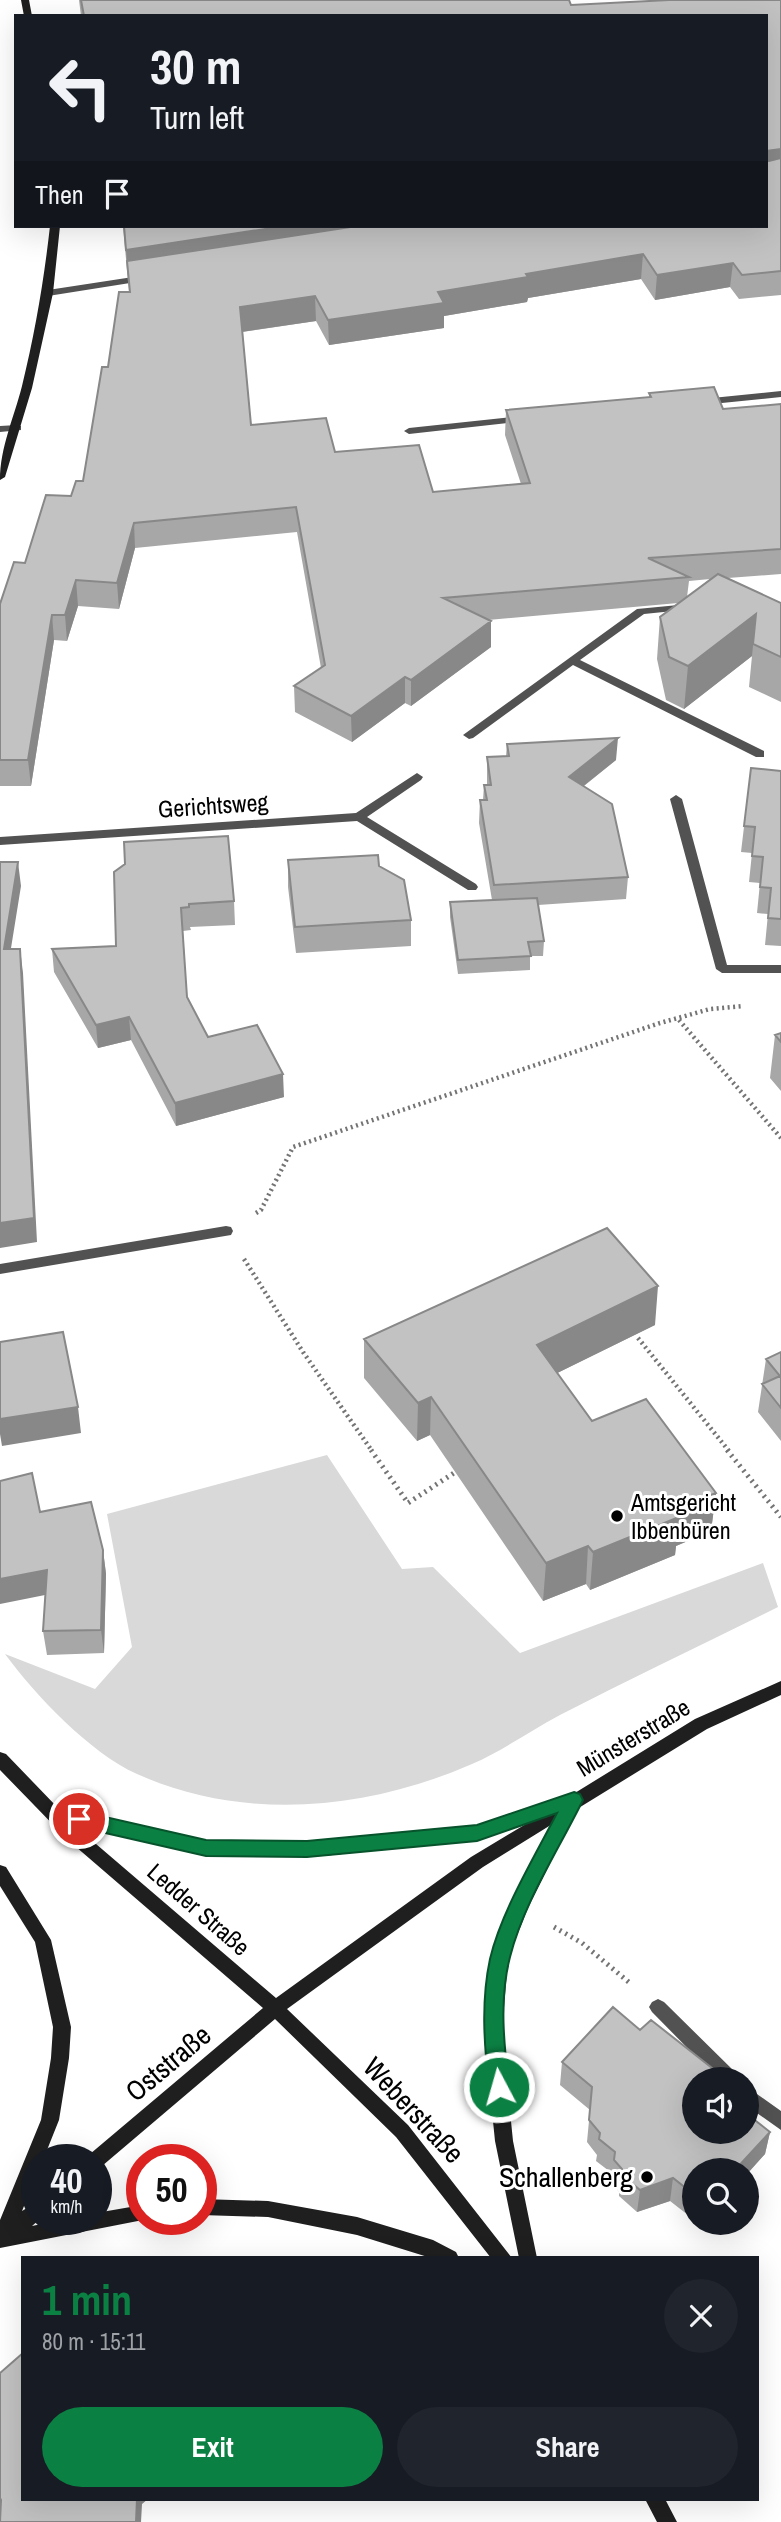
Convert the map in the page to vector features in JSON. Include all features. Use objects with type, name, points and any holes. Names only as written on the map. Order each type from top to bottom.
[{"type":"main road","points":[[0,477],[17,428],[48,293],[55,228]]},
{"type":"main road","name":"Münsterstraße","points":[[275,2008],[477,1862],[574,1800],[701,1724],[781,1688]]},
{"type":"main road","name":"Ledder Straße","points":[[0,1759],[54,1814],[275,2008]]},
{"type":"main road","points":[[54,1814],[206,1848],[307,1849],[477,1833],[574,1800]]},
{"type":"main road","points":[[528,2256],[504,2141],[493,2032],[500,1958],[520,1907],[574,1800]]},
{"type":"main road","points":[[0,1872],[43,1940],[62,2027],[50,2120],[0,2241]]},
{"type":"main road","name":"Oststraße","points":[[112,2146],[275,2008]]},
{"type":"main road","name":"Weberstraße","points":[[275,2008],[402,2130],[501,2256]]},
{"type":"main road","points":[[217,2207],[268,2209],[356,2226],[433,2249],[446,2256]]},
{"type":"main road","points":[[0,2241],[126,2216]]},
{"type":"main road","points":[[0,2241],[21,2223]]},
{"type":"main road","points":[[656,2501],[667,2522]]},
{"type":"street","points":[[48,293],[155,276]]},
{"type":"street","points":[[684,404],[781,394]]},
{"type":"street","points":[[409,431],[532,418]]},
{"type":"street","points":[[0,429],[17,428]]},
{"type":"street","points":[[469,734],[641,611],[699,607]]},
{"type":"street","points":[[571,660],[760,754]]},
{"type":"street","points":[[417,778],[359,817],[472,887]]},
{"type":"street","points":[[676,799],[722,969],[781,970]]},
{"type":"street","name":"Gerichtsweg","points":[[0,841],[359,817]]},
{"type":"street","points":[[0,1269],[226,1231]]},
{"type":"street","points":[[658,2007],[718,2067]]},
{"type":"street","points":[[759,2105],[781,2122]]},
{"type":"path","points":[[462,1468],[408,1503],[303,1352],[226,1231],[261,1210],[293,1147],[660,1023],[679,1020],[710,1009],[746,1006]]},
{"type":"path","points":[[679,1020],[781,1138]]},
{"type":"path","points":[[638,1338],[781,1517]]},
{"type":"path","points":[[520,1907],[582,1943],[658,2007]]},
{"type":"shaded area","points":[[327,1455],[402,1569],[433,1567],[520,1653],[763,1563],[778,1607],[560,1715],[472,1764],[432,1780],[390,1792],[305,1804],[262,1804],[220,1799],[178,1789],[137,1774],[82,1738],[32,1687],[5,1654],[95,1689],[132,1647],[107,1514]]},
{"type":"building","points":[[81,0],[569,0],[571,5],[669,0],[781,0],[781,149],[768,151],[768,14],[84,14]]},
{"type":"building","points":[[781,158],[781,271],[742,275],[733,263],[657,275],[643,254],[438,292],[444,303],[328,320],[315,296],[240,307],[251,425],[326,418],[335,452],[419,445],[433,492],[530,483],[506,410],[651,397],[649,393],[714,387],[723,409],[781,404],[781,549],[648,558],[689,577],[443,598],[491,621],[411,680],[405,677],[351,716],[294,686],[325,665],[296,507],[134,523],[117,583],[76,580],[65,615],[52,615],[28,760],[0,760],[0,604],[14,562],[25,563],[46,495],[71,496],[76,481],[83,481],[102,367],[108,367],[119,292],[130,292],[127,261],[344,228],[768,228],[769,161]]},
{"type":"building","points":[[124,228],[272,228],[126,250]]},
{"type":"building","points":[[718,574],[781,603],[781,657],[753,644],[756,614],[688,666],[669,657],[660,617]]},
{"type":"building","points":[[618,738],[569,777],[612,804],[628,877],[494,885],[480,800],[487,800],[484,785],[491,785],[487,757],[509,756],[507,744]]},
{"type":"building","points":[[751,768],[781,771],[781,919],[768,918],[771,888],[760,887],[763,857],[752,856],[755,827],[744,826]]},
{"type":"building","points":[[228,836],[234,901],[189,904],[189,907],[181,908],[187,997],[208,1037],[257,1025],[283,1074],[175,1103],[129,1017],[96,1025],[52,949],[116,946],[114,872],[125,864],[124,842]]},
{"type":"building","points":[[378,855],[379,866],[404,880],[411,920],[295,927],[288,860]]},
{"type":"building","points":[[0,862],[18,862],[4,949],[20,949],[34,1218],[0,1223]]},
{"type":"building","points":[[537,898],[544,941],[528,942],[531,956],[458,960],[450,902]]},
{"type":"building","points":[[607,1228],[658,1286],[537,1345],[592,1421],[646,1399],[716,1493],[674,1510],[679,1517],[593,1552],[588,1546],[546,1563],[431,1397],[418,1403],[364,1339]]},
{"type":"building","points":[[63,1332],[78,1407],[0,1419],[0,1342]]},
{"type":"building","points":[[781,1352],[781,1408],[762,1384],[780,1376],[766,1359]]},
{"type":"building","points":[[32,1473],[40,1512],[91,1502],[103,1550],[101,1630],[43,1631],[47,1570],[0,1579],[0,1481]]},
{"type":"building","points":[[613,2007],[640,2030],[651,2020],[711,2067],[682,2067],[682,2144],[759,2144],[746,2158],[682,2158],[682,2185],[673,2178],[640,2190],[621,2174],[622,2169],[614,2160],[615,2152],[599,2139],[600,2133],[589,2120],[592,2087],[562,2062]]},
{"type":"building","points":[[759,2123],[770,2132],[759,2144]]},
{"type":"building","points":[[21,2355],[21,2501],[137,2501],[136,2522],[0,2522],[0,2373]]},
{"type":"place","name":"Amtsgericht Ibbenbüren","points":[[617,1516]]},
{"type":"place","name":"Schallenberg","points":[[647,2177]]},
{"type":"route","points":[[79,1819],[206,1848],[307,1849],[477,1833],[574,1800],[520,1907],[500,1958],[493,2032],[499,2087]]}]
